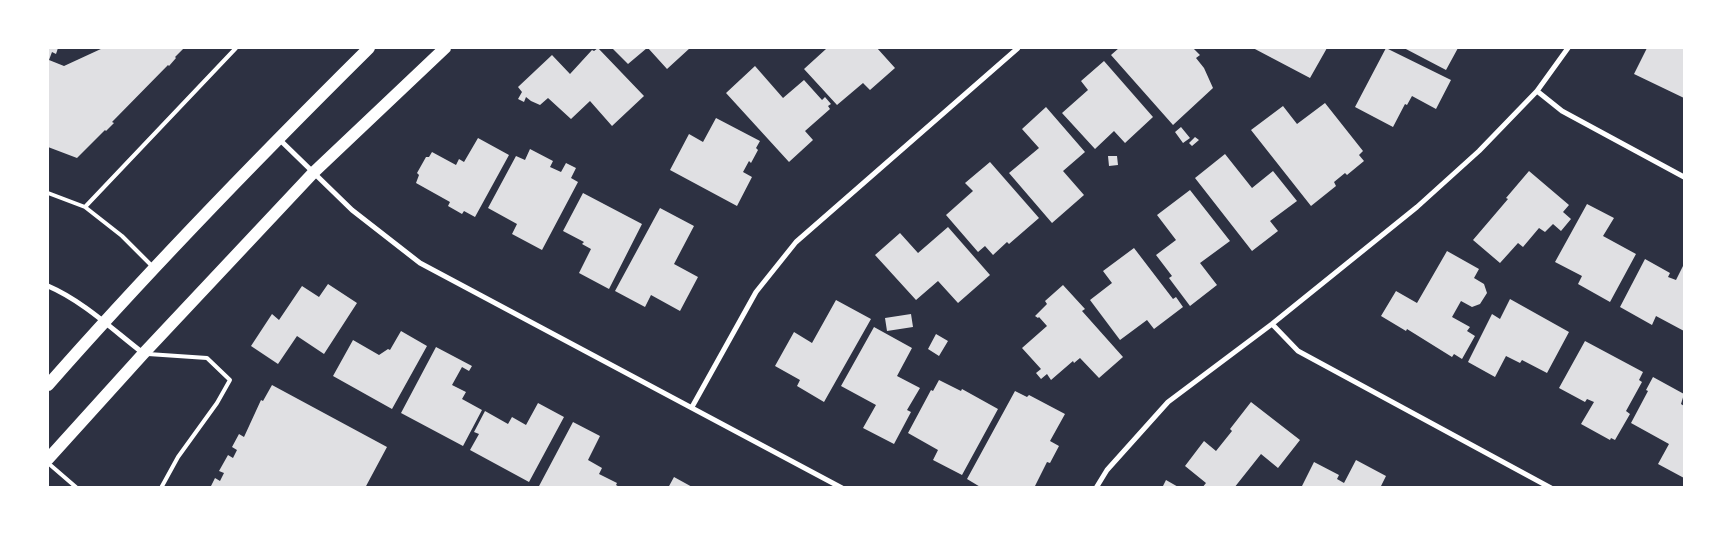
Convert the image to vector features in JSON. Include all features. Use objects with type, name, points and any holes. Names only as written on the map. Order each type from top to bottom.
[{"type":"main road","points":[[48,385],[154,268],[369,48]]},
{"type":"main road","points":[[48,461],[143,354],[313,173],[445,48]]},
{"type":"street","points":[[692,407],[756,292],[796,242],[1018,48]]},
{"type":"street","points":[[1096,488],[1107,470],[1168,402],[1272,324],[1416,207],[1479,151],[1537,91],[1568,48]]},
{"type":"street","points":[[1537,91],[1562,111],[1684,177]]},
{"type":"street","points":[[279,138],[352,210],[420,262],[842,488]]},
{"type":"street","points":[[48,286],[59,291],[104,322],[143,354]]},
{"type":"street","points":[[1272,324],[1298,351],[1551,488]]},
{"type":"lane","points":[[86,207],[236,48]]},
{"type":"lane","points":[[48,193],[86,207],[122,236],[154,268]]},
{"type":"lane","points":[[143,354],[208,358],[230,380],[217,403],[178,457],[161,488]]},
{"type":"lane","points":[[48,461],[77,488]]},
{"type":"building","points":[[48,48],[58,48],[56,54],[52,52],[49,60],[64,66],[103,48],[184,48],[169,66],[112,122],[114,123],[77,158],[48,147]]},
{"type":"building","points":[[598,48],[644,96],[612,126],[590,101],[571,119],[548,98],[540,105],[526,97],[524,102],[518,99],[522,92],[518,87],[552,55],[570,74],[592,50],[594,51]]},
{"type":"building","points":[[612,48],[647,48],[628,64]]},
{"type":"building","points":[[648,48],[690,48],[667,69]]},
{"type":"building","points":[[824,48],[877,48],[895,68],[870,90],[863,83],[837,105],[804,69],[826,49]]},
{"type":"building","points":[[1119,48],[1193,48],[1200,55],[1196,58],[1204,68],[1213,88],[1173,125],[1111,55]]},
{"type":"building","points":[[1253,48],[1327,48],[1310,78]]},
{"type":"building","points":[[1386,48],[1451,80],[1436,109],[1412,96],[1407,105],[1405,104],[1393,127],[1355,107]]},
{"type":"building","points":[[1404,48],[1458,48],[1446,70]]},
{"type":"building","points":[[1647,48],[1684,48],[1684,98],[1634,74]]},
{"type":"building","points":[[1104,61],[1153,117],[1125,143],[1114,131],[1095,149],[1062,113],[1088,90],[1081,81]]},
{"type":"building","points":[[755,66],[783,98],[804,80],[822,100],[825,97],[831,104],[828,106],[830,109],[805,131],[813,140],[789,162],[726,93]]},
{"type":"building","points":[[1325,103],[1363,151],[1359,155],[1364,161],[1347,175],[1345,173],[1334,182],[1336,186],[1311,206],[1251,130],[1283,106],[1297,124]]},
{"type":"building","points":[[1046,107],[1085,152],[1063,171],[1084,195],[1052,223],[1009,173],[1039,148],[1022,129]]},
{"type":"building","points":[[716,118],[760,141],[756,148],[758,150],[751,163],[749,161],[743,172],[752,177],[737,206],[670,170],[689,134],[703,142]]},
{"type":"building","points":[[1181,127],[1190,138],[1183,143],[1175,132]]},
{"type":"building","points":[[1195,137],[1199,140],[1192,146],[1189,143]]},
{"type":"building","points":[[478,138],[509,155],[475,217],[464,211],[462,214],[448,206],[450,202],[416,183],[419,175],[417,173],[426,157],[429,157],[432,152],[456,165],[459,159],[464,162]]},
{"type":"building","points":[[530,149],[553,161],[550,167],[561,172],[566,163],[576,168],[571,178],[578,182],[542,250],[512,234],[517,224],[488,208],[516,156],[525,160]]},
{"type":"building","points":[[1225,154],[1252,188],[1273,171],[1297,201],[1270,221],[1278,231],[1252,251],[1195,178]]},
{"type":"building","points":[[1108,156],[1117,156],[1118,165],[1109,166]]},
{"type":"building","points":[[990,162],[1039,218],[993,255],[985,246],[978,252],[946,215],[973,191],[965,183]]},
{"type":"building","points":[[1529,171],[1569,205],[1563,212],[1571,219],[1561,231],[1553,224],[1545,232],[1539,228],[1523,247],[1518,243],[1500,263],[1473,240]]},
{"type":"building","points":[[1190,190],[1230,241],[1200,263],[1217,285],[1190,306],[1169,278],[1172,276],[1156,255],[1176,240],[1157,215]]},
{"type":"building","points":[[583,193],[642,224],[609,289],[579,273],[591,249],[582,244],[584,242],[563,231]]},
{"type":"building","points":[[1587,204],[1614,218],[1603,236],[1636,254],[1610,302],[1578,284],[1582,276],[1555,262]]},
{"type":"building","points":[[660,208],[694,226],[674,264],[698,277],[680,311],[651,295],[645,307],[615,291]]},
{"type":"building","points":[[948,227],[990,275],[958,303],[938,281],[916,300],[875,255],[900,233],[918,253]]},
{"type":"building","points":[[1134,248],[1173,299],[1176,297],[1183,307],[1154,329],[1147,320],[1120,340],[1090,300],[1112,283],[1103,271]]},
{"type":"building","points":[[1447,251],[1479,269],[1474,278],[1484,284],[1487,293],[1480,304],[1472,307],[1461,301],[1452,317],[1470,327],[1467,331],[1475,336],[1462,359],[1454,354],[1452,357],[1407,329],[1406,331],[1381,316],[1396,291],[1417,303]]},
{"type":"building","points":[[1645,259],[1670,273],[1668,277],[1676,280],[1684,264],[1684,331],[1656,316],[1652,325],[1620,307]]},
{"type":"building","points":[[328,284],[357,303],[324,354],[297,336],[278,364],[251,346],[272,314],[279,320],[302,286],[319,297]]},
{"type":"building","points":[[1063,285],[1085,309],[1082,311],[1123,357],[1099,378],[1080,358],[1074,363],[1073,361],[1051,380],[1047,374],[1041,379],[1036,373],[1041,369],[1022,348],[1047,326],[1039,317],[1035,316],[1047,304],[1045,301]]},
{"type":"building","points":[[1510,299],[1569,332],[1547,373],[1522,360],[1520,363],[1506,356],[1495,377],[1468,362],[1492,314],[1500,319]]},
{"type":"building","points":[[836,300],[871,319],[824,402],[797,386],[800,380],[775,366],[794,332],[812,343]]},
{"type":"building","points":[[911,314],[913,327],[887,331],[885,318]]},
{"type":"building","points":[[874,327],[912,348],[897,376],[920,388],[907,410],[911,412],[894,444],[863,428],[876,405],[841,386]]},
{"type":"building","points":[[401,331],[427,346],[392,409],[333,376],[353,340],[379,355],[388,349],[390,350]]},
{"type":"building","points":[[936,334],[948,341],[939,356],[928,349]]},
{"type":"building","points":[[1585,341],[1643,372],[1639,380],[1642,382],[1626,411],[1630,414],[1615,440],[1611,438],[1610,440],[1581,424],[1594,402],[1587,399],[1585,402],[1559,388]]},
{"type":"building","points":[[436,347],[472,366],[469,371],[462,367],[452,385],[466,392],[462,399],[482,410],[463,446],[401,413]]},
{"type":"building","points":[[1653,377],[1684,394],[1681,404],[1684,406],[1684,478],[1658,464],[1669,444],[1631,423],[1648,391],[1646,390]]},
{"type":"building","points":[[939,380],[961,391],[962,389],[998,409],[962,475],[933,460],[938,450],[908,433],[931,390],[933,391]]},
{"type":"building","points":[[272,385],[387,447],[365,488],[210,488],[215,478],[220,481],[224,473],[219,471],[228,455],[233,458],[237,450],[232,447],[239,434],[244,437],[261,400],[263,401]]},
{"type":"building","points":[[1015,391],[1027,397],[1029,395],[1065,414],[1050,441],[1059,446],[1050,463],[1047,462],[1034,488],[982,488],[967,479]]},
{"type":"building","points":[[1251,402],[1300,440],[1278,468],[1261,454],[1234,488],[1202,488],[1206,483],[1185,466],[1204,441],[1216,451]]},
{"type":"building","points":[[538,403],[564,417],[529,482],[470,450],[479,434],[474,432],[485,411],[508,424],[512,417],[526,425]]},
{"type":"building","points":[[573,422],[600,436],[588,460],[602,468],[599,474],[617,483],[616,485],[621,488],[538,488]]},
{"type":"building","points":[[1356,460],[1386,476],[1380,488],[1301,488],[1314,462],[1339,475],[1337,479],[1344,483]]},
{"type":"building","points":[[674,477],[694,488],[668,488]]},
{"type":"building","points":[[1166,480],[1180,488],[1162,488]]}]
